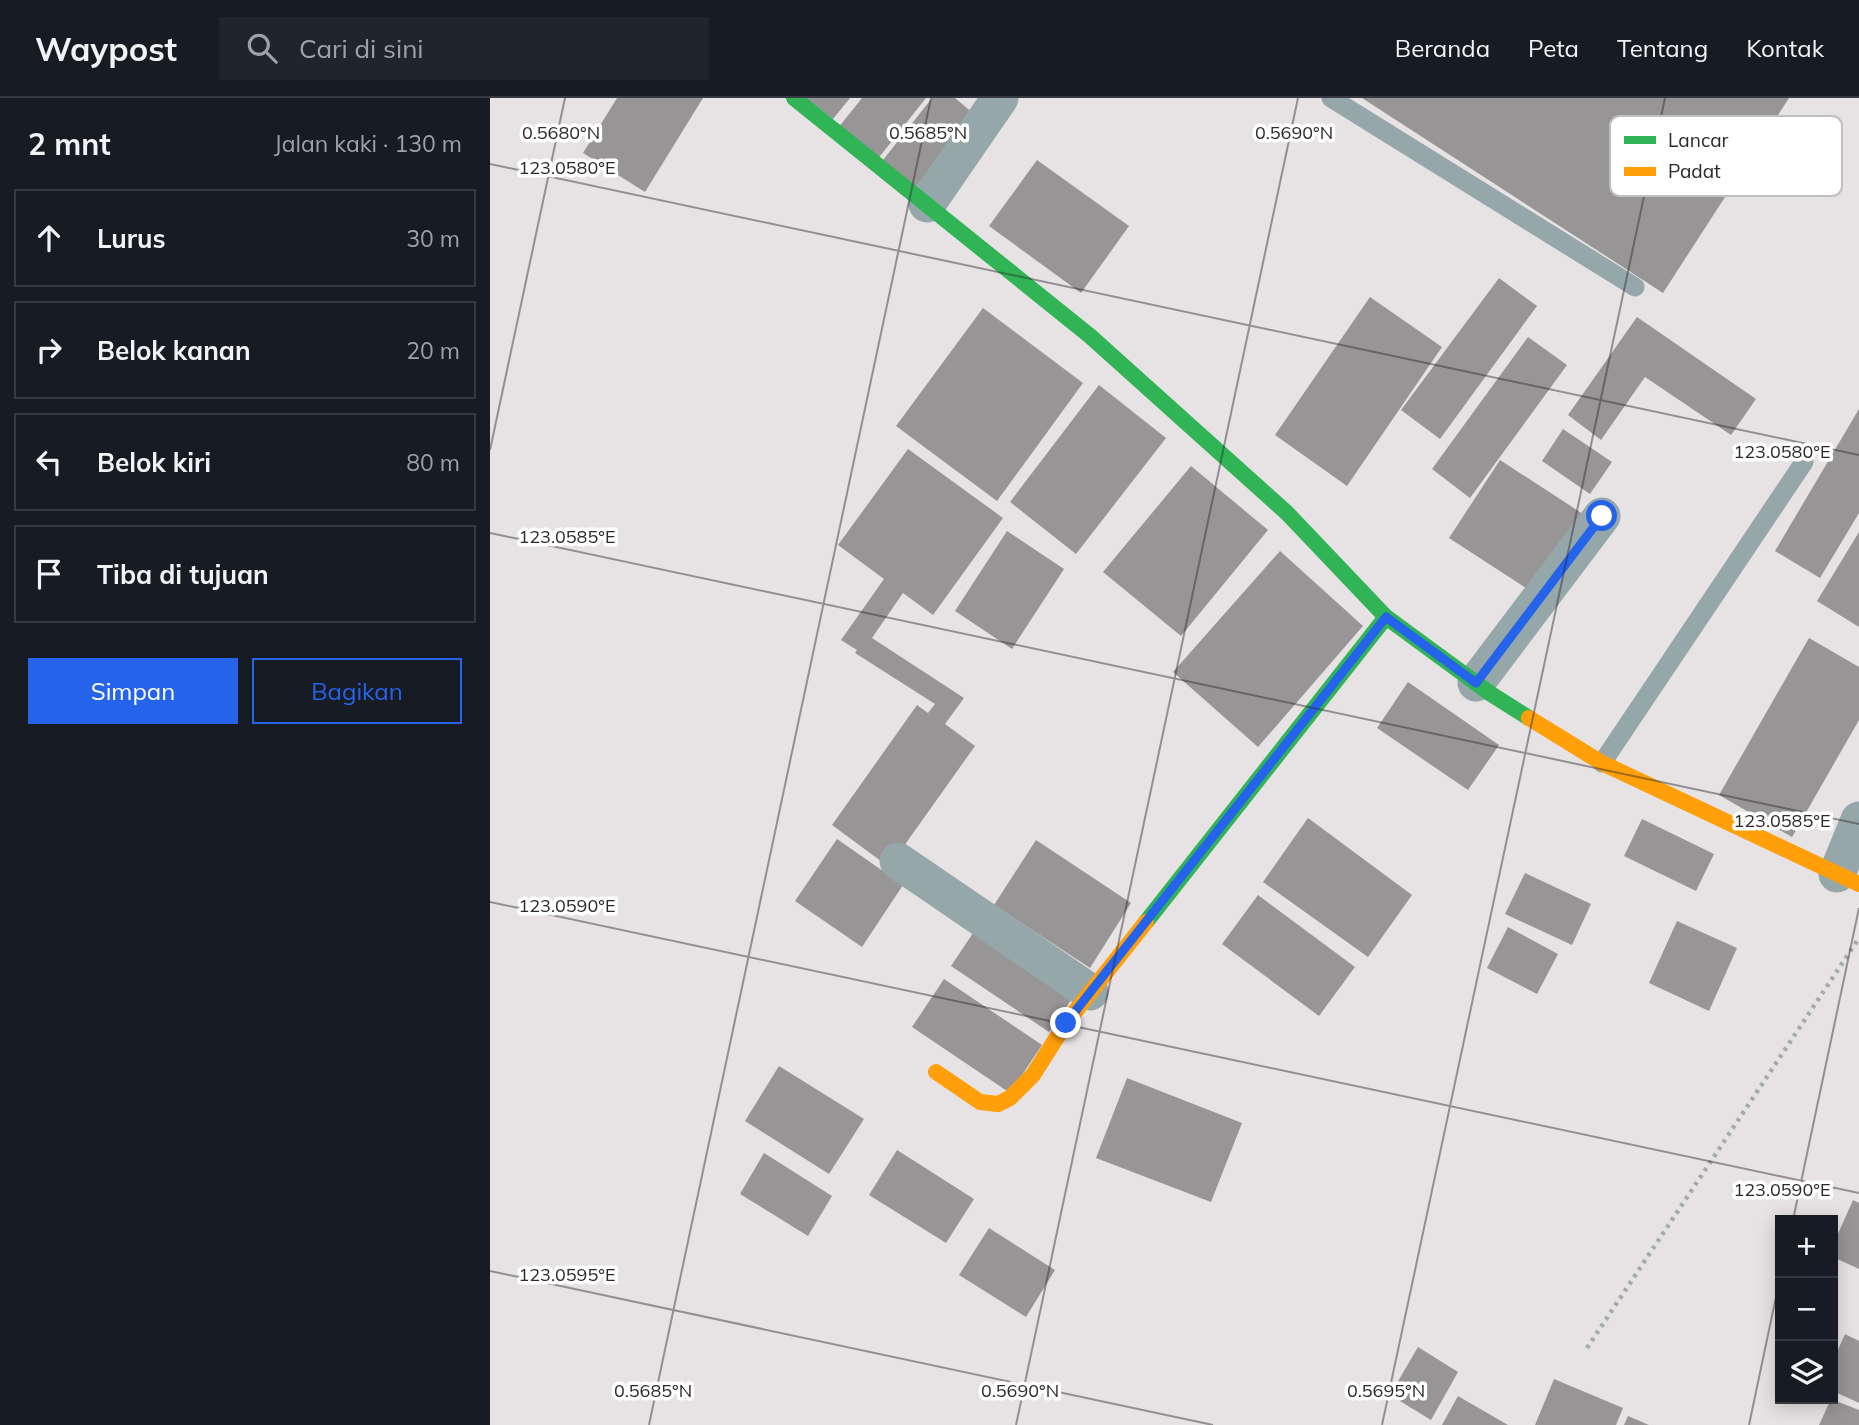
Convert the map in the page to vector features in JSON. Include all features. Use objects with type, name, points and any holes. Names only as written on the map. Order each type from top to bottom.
[{"type":"street","points":[[794,98],[1090,336],[1287,513],[1386,617],[1476,683],[1602,763],[1848,879],[1859,820]]},
{"type":"street","points":[[927,204],[1000,98]]},
{"type":"street","points":[[1476,683],[1602,516]]},
{"type":"street","points":[[936,1072],[974,1099],[989,1105],[1000,1105],[1024,1087],[1090,992],[1386,617]]},
{"type":"street","points":[[898,861],[1090,992]]},
{"type":"lane","points":[[1331,98],[1635,287]]},
{"type":"lane","points":[[1602,763],[1804,462]]},
{"type":"path","points":[[1587,1348],[1859,938]]},
{"type":"building","points":[[617,98],[703,98],[645,192],[583,153]]},
{"type":"building","points":[[806,98],[850,98],[833,119]]},
{"type":"building","points":[[862,98],[926,98],[877,160],[838,128]]},
{"type":"building","points":[[932,98],[955,98],[974,114],[916,187],[883,160]]},
{"type":"building","points":[[1362,98],[1789,98],[1777,116],[1610,116],[1610,196],[1726,196],[1663,293]]},
{"type":"building","points":[[1037,160],[1129,226],[1081,293],[989,226]]},
{"type":"building","points":[[1499,278],[1537,306],[1440,439],[1401,410]]},
{"type":"building","points":[[1370,297],[1442,347],[1347,486],[1275,435]]},
{"type":"building","points":[[983,308],[1083,383],[997,501],[896,426]]},
{"type":"building","points":[[1637,317],[1756,399],[1731,435],[1645,377],[1601,440],[1568,415]]},
{"type":"building","points":[[1528,337],[1567,365],[1470,498],[1432,469]]},
{"type":"building","points":[[1099,385],[1166,438],[1076,554],[1010,502]]},
{"type":"building","points":[[1859,409],[1859,513],[1820,578],[1775,551]]},
{"type":"building","points":[[1563,429],[1612,462],[1590,494],[1542,461]]},
{"type":"building","points":[[908,449],[1003,518],[933,615],[903,593],[872,638],[964,698],[945,724],[975,746],[889,867],[832,825],[917,705],[928,713],[935,704],[855,653],[857,650],[841,640],[884,579],[838,545]]},
{"type":"building","points":[[1500,460],[1583,514],[1532,592],[1449,538]]},
{"type":"building","points":[[1191,466],[1268,530],[1181,636],[1103,572]]},
{"type":"building","points":[[1007,531],[1064,569],[1012,649],[955,611]]},
{"type":"building","points":[[1859,532],[1859,627],[1817,601]]},
{"type":"building","points":[[1280,551],[1363,626],[1258,747],[1173,672]]},
{"type":"building","points":[[1809,638],[1859,667],[1859,720],[1792,837],[1719,795]]},
{"type":"building","points":[[1408,682],[1499,745],[1468,790],[1377,728]]},
{"type":"building","points":[[1308,818],[1412,895],[1368,957],[1263,882]]},
{"type":"building","points":[[1642,819],[1714,854],[1696,891],[1624,856]]},
{"type":"building","points":[[837,839],[903,885],[862,947],[795,901]]},
{"type":"building","points":[[1036,840],[1131,903],[1090,968],[994,905]]},
{"type":"building","points":[[1525,873],[1591,904],[1572,945],[1505,914]]},
{"type":"building","points":[[1258,895],[1355,967],[1319,1016],[1222,944]]},
{"type":"building","points":[[1677,921],[1737,948],[1709,1011],[1649,983]]},
{"type":"building","points":[[977,927],[1076,993],[1049,1032],[951,966]]},
{"type":"building","points":[[1508,927],[1558,954],[1537,994],[1487,968]]},
{"type":"building","points":[[944,979],[1042,1045],[1010,1093],[912,1027]]},
{"type":"building","points":[[779,1066],[864,1119],[829,1174],[745,1121]]},
{"type":"building","points":[[1127,1078],[1242,1123],[1211,1202],[1096,1158]]},
{"type":"building","points":[[897,1150],[974,1199],[946,1243],[869,1195]]},
{"type":"building","points":[[764,1153],[832,1196],[808,1236],[740,1194]]},
{"type":"building","points":[[1853,1200],[1859,1203],[1859,1269],[1838,1259],[1838,1234]]},
{"type":"building","points":[[989,1228],[1055,1270],[1026,1317],[959,1275]]},
{"type":"building","points":[[1845,1334],[1859,1341],[1859,1403],[1838,1393],[1838,1350]]},
{"type":"building","points":[[1418,1347],[1458,1372],[1431,1420],[1390,1395]]},
{"type":"building","points":[[1554,1379],[1623,1408],[1616,1425],[1535,1425]]},
{"type":"building","points":[[1458,1396],[1508,1425],[1442,1425]]},
{"type":"building","points":[[1838,1402],[1859,1410],[1859,1425],[1819,1425],[1829,1404],[1838,1404]]},
{"type":"building","points":[[1628,1416],[1649,1425],[1624,1425]]},
{"type":"traffic: fast","points":[[794,98],[1090,336],[1287,513],[1386,617],[1491,694],[1529,718]]},
{"type":"traffic: fast","points":[[1146,922],[1386,617]]},
{"type":"traffic: slow","points":[[1529,718],[1602,763],[1859,884]]},
{"type":"traffic: slow","points":[[936,1072],[980,1102],[998,1104],[1010,1098],[1033,1075],[1066,1023],[1146,922]]},
{"type":"route","points":[[1066,1023],[1386,617],[1476,683],[1602,516]]}]
